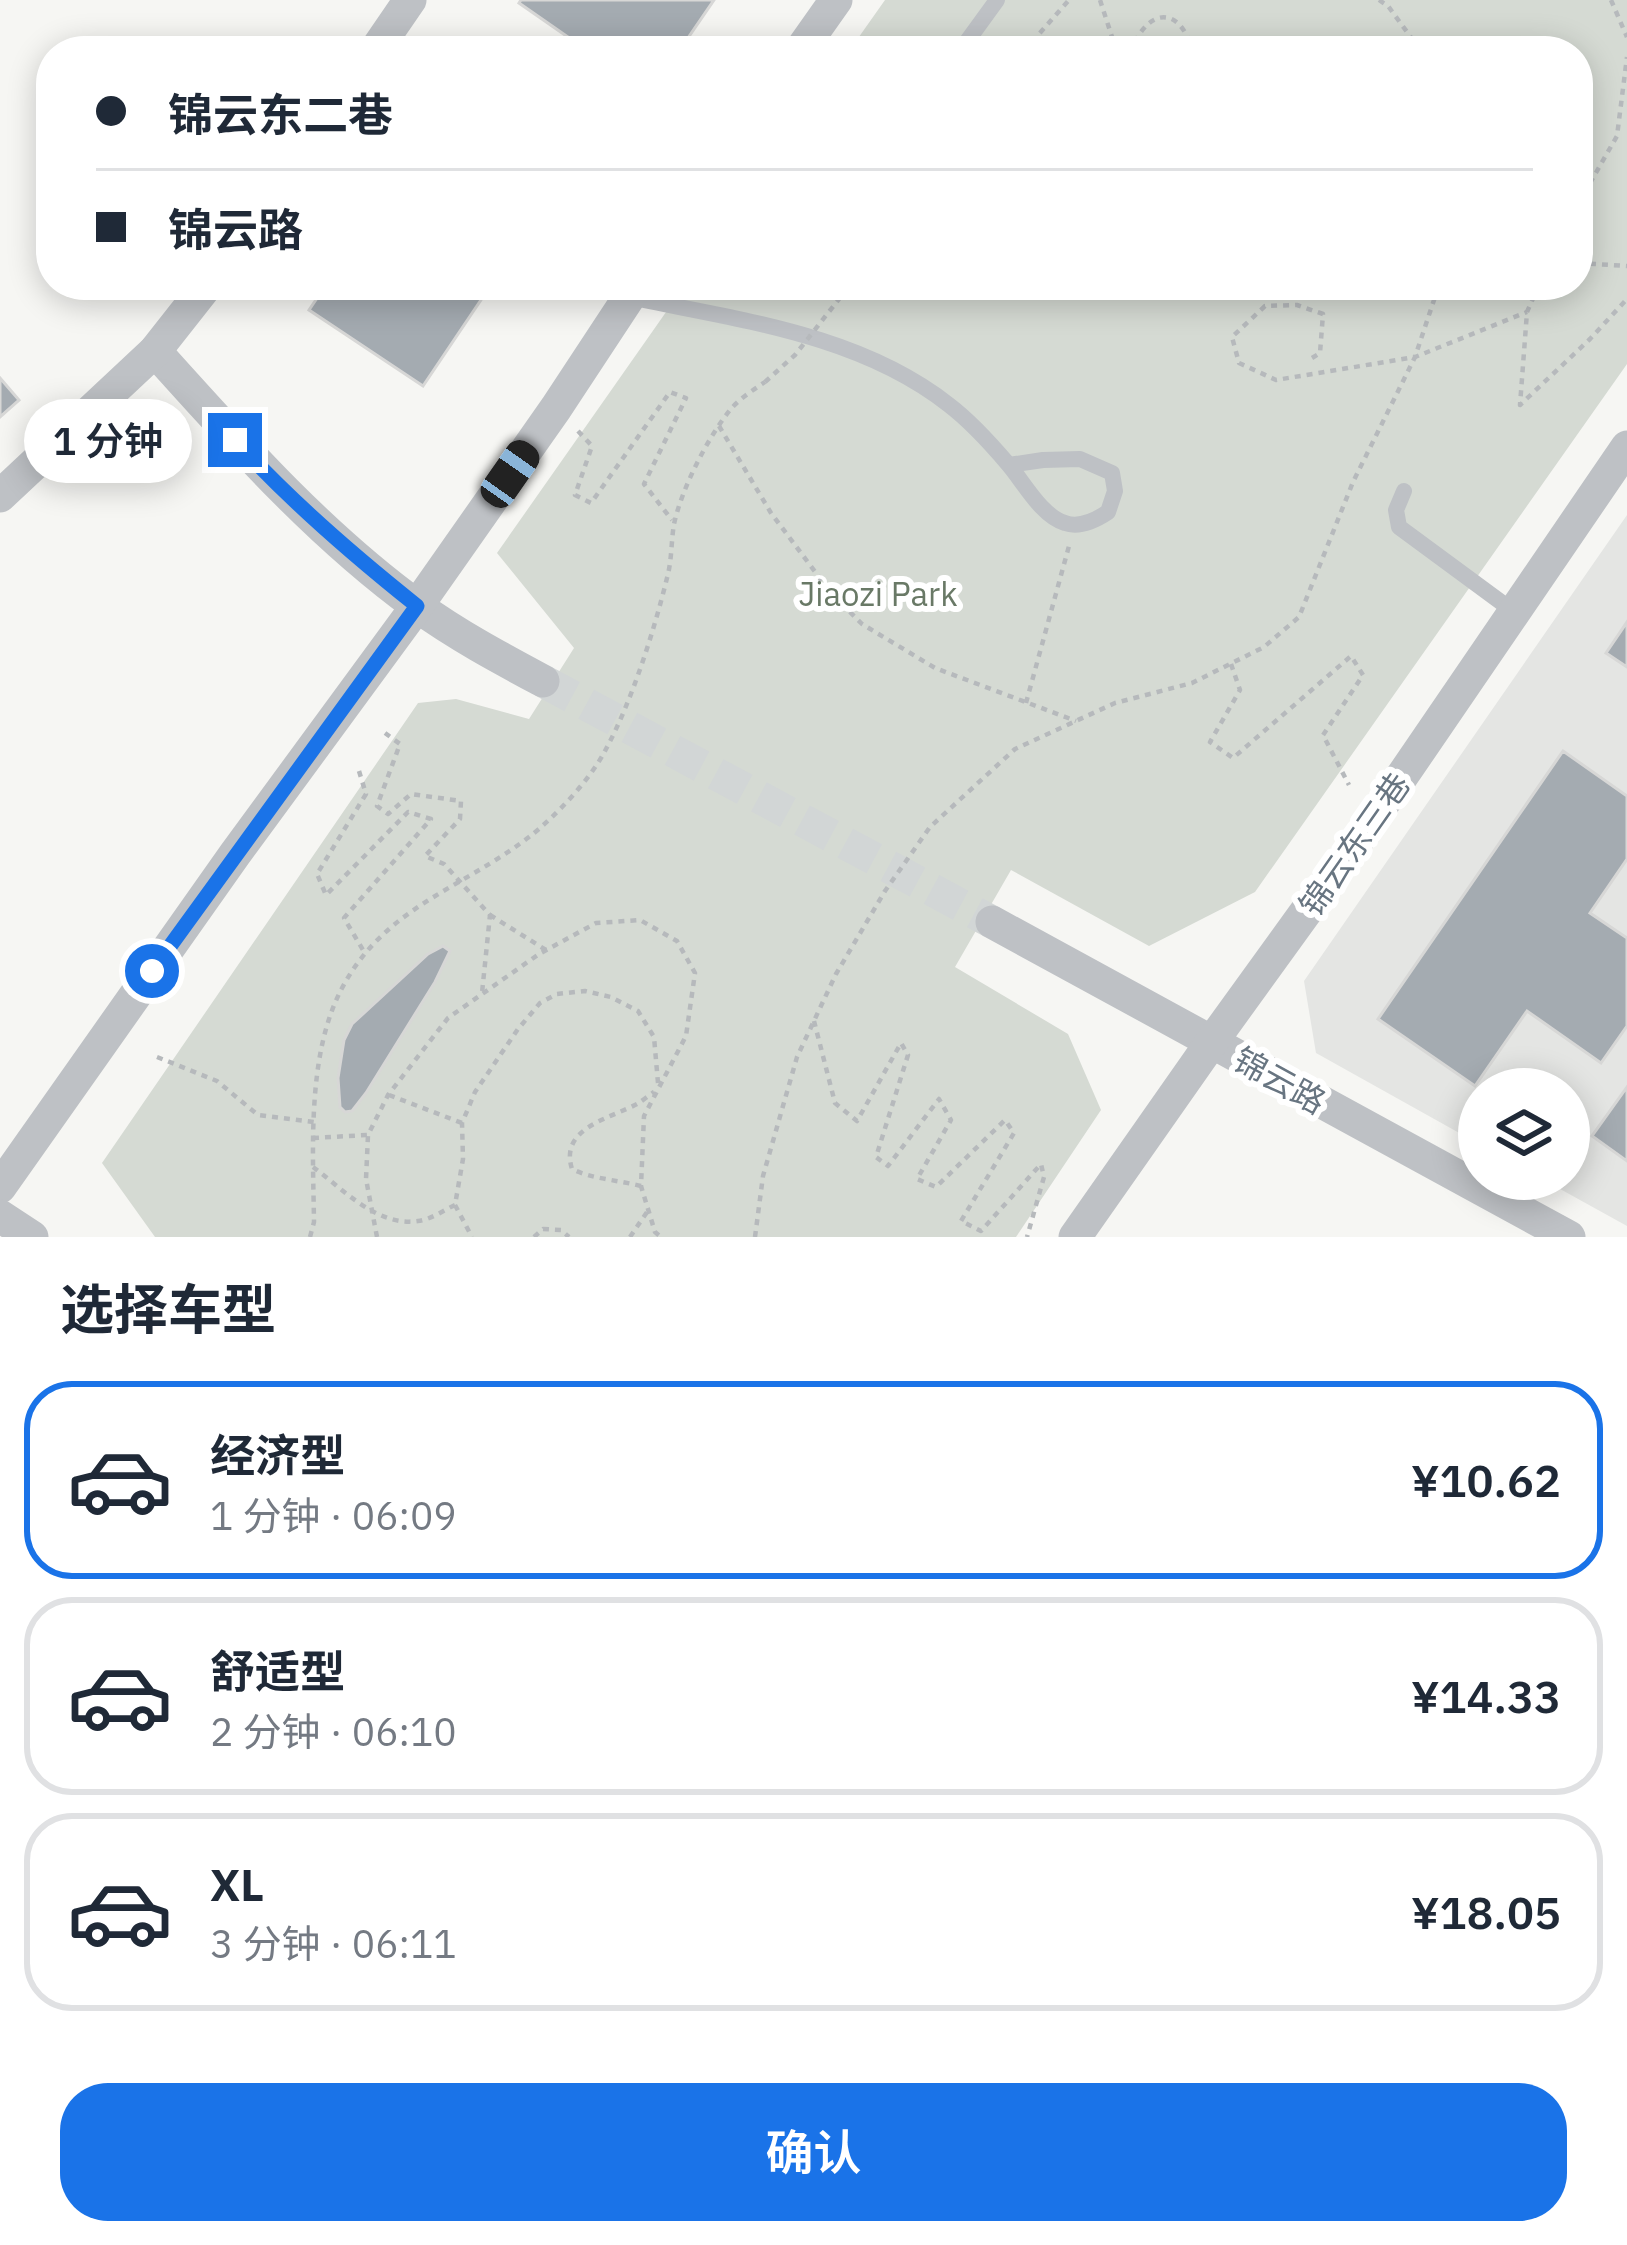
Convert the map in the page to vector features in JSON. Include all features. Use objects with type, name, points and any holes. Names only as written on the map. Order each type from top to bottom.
[{"type":"street","points":[[385,36],[410,0]]},
{"type":"street","points":[[811,36],[836,0]]},
{"type":"street","points":[[0,496],[155,351],[195,300]]},
{"type":"street","points":[[0,1187],[417,606],[627,300]]},
{"type":"street","points":[[155,351],[261,469],[350,553],[417,606],[543,681]]},
{"type":"street","name":"锦云东三巷","points":[[1076,1237],[1370,823],[1627,447]]},
{"type":"street","name":"锦云路","points":[[992,922],[1569,1237]]},
{"type":"street","points":[[0,1216],[32,1237]]},
{"type":"lane","points":[[971,36],[997,0]]},
{"type":"lane","points":[[668,300],[829,342],[878,360],[950,406],[1009,465],[1035,501],[1065,523],[1091,522],[1108,512],[1115,491],[1112,473],[1080,459],[1009,465]]},
{"type":"lane","points":[[1403,491],[1396,510],[1399,527],[1513,611]]},
{"type":"path","points":[[1037,36],[1069,0]]},
{"type":"path","points":[[1100,0],[1112,36]]},
{"type":"path","points":[[1379,0],[1411,36]]},
{"type":"path","points":[[1611,0],[1627,37]]},
{"type":"path","points":[[1139,36],[1144,24],[1161,16],[1177,20],[1189,36]]},
{"type":"path","points":[[1593,178],[1617,136],[1627,57]]},
{"type":"path","points":[[1593,264],[1627,266]]},
{"type":"path","points":[[1532,300],[1527,312],[1520,405],[1627,299]]},
{"type":"path","points":[[310,1237],[323,1039],[339,993],[364,951],[403,915],[529,837],[568,801],[606,751],[642,663],[669,574],[674,523],[704,448],[732,406],[795,355],[838,300]]},
{"type":"path","points":[[755,1237],[763,1176],[797,1057],[856,940],[930,827],[1015,749],[1115,704],[1192,683],[1264,647],[1299,617],[1353,482],[1414,357],[1434,300]]},
{"type":"path","points":[[1312,358],[1320,353],[1323,314],[1298,305],[1265,306],[1232,338],[1239,363],[1276,380],[1414,357],[1527,312]]},
{"type":"path","points":[[574,427],[592,446],[574,495],[591,503],[670,392],[686,398],[644,484],[674,523]]},
{"type":"path","points":[[719,426],[771,513],[831,593],[862,624],[935,668],[1077,721]]},
{"type":"path","points":[[1026,703],[1075,523]]},
{"type":"path","points":[[1231,664],[1240,690],[1210,742],[1233,758],[1351,656],[1363,675],[1323,735],[1349,785]]},
{"type":"path","points":[[385,733],[400,744],[377,806],[388,814],[411,794],[461,801],[460,819],[425,856],[444,864],[490,915],[547,950]]},
{"type":"path","points":[[359,770],[366,794],[317,874],[326,895],[408,812],[431,819],[344,918],[364,951]]},
{"type":"path","points":[[482,994],[490,915]]},
{"type":"path","points":[[376,1237],[366,1179],[368,1135],[388,1095],[448,1018],[547,950],[596,923],[640,920],[677,941],[695,974],[686,1036],[644,1116],[640,1186],[655,1232],[662,1237]]},
{"type":"path","points":[[472,1237],[455,1205],[463,1159],[462,1123],[475,1091],[540,1003],[557,994],[584,991],[611,997],[638,1011],[654,1036],[659,1088]]},
{"type":"path","points":[[814,1022],[835,1103],[857,1120],[901,1043],[908,1055],[876,1157],[888,1166],[939,1099],[951,1120],[917,1179],[936,1187],[1005,1120],[1013,1133],[962,1221],[981,1231],[1041,1164],[1044,1177],[1027,1237]]},
{"type":"path","points":[[157,1057],[217,1081],[258,1115],[314,1122]]},
{"type":"path","points":[[640,1186],[586,1176],[572,1169],[567,1155],[573,1141],[604,1116],[638,1104],[659,1088]]},
{"type":"path","points":[[388,1095],[462,1123]]},
{"type":"path","points":[[313,1138],[368,1135]]},
{"type":"path","points":[[314,1167],[370,1211],[396,1220],[420,1221],[455,1205]]},
{"type":"path","points":[[630,1237],[649,1210]]},
{"type":"path","points":[[534,1237],[543,1229],[569,1237]]},
{"type":"shaded area","points":[[1627,515],[1627,1226],[1580,1200],[1590,1200],[1590,1068],[1458,1068],[1458,1132],[1316,1053],[1304,981]]},
{"type":"green space","name":"Jiaozi Park","points":[[885,0],[1627,0],[1627,364],[1255,892],[1149,946],[1011,870],[955,967],[1068,1034],[1101,1110],[1016,1237],[155,1237],[102,1163],[418,703],[456,699],[529,719],[574,648],[497,553],[674,300],[1593,300],[1593,36],[860,36]]},
{"type":"building","points":[[714,0],[689,36],[566,36],[519,3]]},
{"type":"building","points":[[316,300],[481,300],[423,386],[309,310]]},
{"type":"building","points":[[0,378],[19,400],[0,417]]},
{"type":"building","points":[[1627,622],[1627,667],[1606,653]]},
{"type":"building","points":[[1563,751],[1627,796],[1627,859],[1590,913],[1627,938],[1627,1026],[1601,1063],[1527,1011],[1487,1068],[1458,1068],[1458,1074],[1378,1019]]},
{"type":"building","points":[[443,946],[450,951],[435,982],[366,1093],[352,1111],[345,1112],[340,1107],[338,1078],[344,1040],[352,1024],[428,954]]},
{"type":"building","points":[[1627,1087],[1627,1161],[1592,1136]]},
{"type":"tunnel","points":[[543,681],[992,922]]},
{"type":"route","points":[[152,971],[417,606],[350,553],[235,440]]}]
